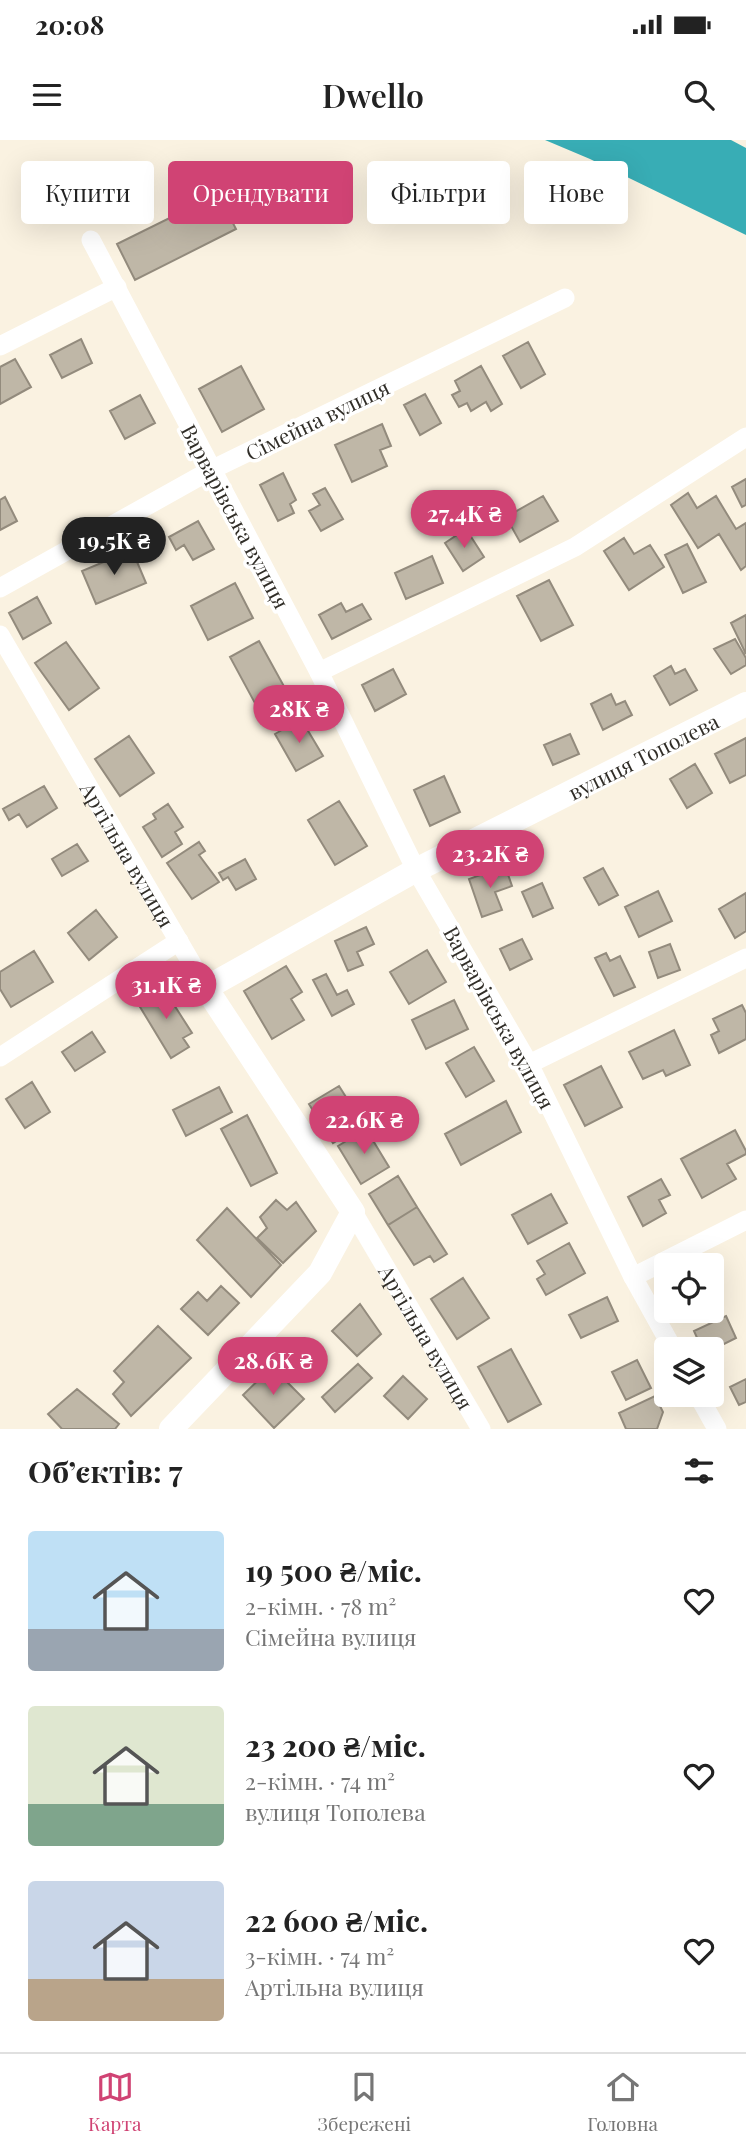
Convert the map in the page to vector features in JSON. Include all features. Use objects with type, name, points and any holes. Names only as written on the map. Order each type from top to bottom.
[{"type":"street","name":"Варварівська вулиця","points":[[91,240],[319,672],[416,870],[530,1063],[634,1277],[666,1337]]},
{"type":"street","points":[[0,346],[117,287]]},
{"type":"street","name":"Сімейна вулиця","points":[[0,588],[211,470],[565,298]]},
{"type":"street","points":[[319,672],[575,547],[746,437]]},
{"type":"street","name":"Артільна вулиця","points":[[0,635],[7,663],[206,988],[352,1212],[481,1429]]},
{"type":"street","name":"вулиця Тополева","points":[[206,988],[416,870],[746,704]]},
{"type":"street","points":[[0,1057],[179,941]]},
{"type":"street","points":[[530,1063],[746,958]]},
{"type":"street","points":[[171,1429],[320,1273],[352,1212]]},
{"type":"street","points":[[634,1277],[746,1220]]},
{"type":"street","points":[[705,1407],[717,1429]]},
{"type":"water","points":[[545,140],[731,140],[746,148],[746,235],[628,178],[628,161],[590,159]]},
{"type":"building","points":[[168,219],[168,224],[233,224],[236,229],[135,280],[117,244]]},
{"type":"building","points":[[81,339],[92,363],[62,378],[50,355]]},
{"type":"building","points":[[528,342],[545,374],[521,388],[503,356]]},
{"type":"building","points":[[15,359],[31,387],[0,404],[0,367]]},
{"type":"building","points":[[241,366],[264,409],[222,432],[199,389]]},
{"type":"building","points":[[481,366],[502,404],[491,411],[486,402],[471,411],[467,403],[459,407],[452,395],[460,391],[455,381]]},
{"type":"building","points":[[425,394],[441,423],[420,435],[404,405]]},
{"type":"building","points":[[140,395],[155,423],[125,439],[110,411]]},
{"type":"building","points":[[382,424],[391,446],[380,450],[387,466],[352,482],[335,445]]},
{"type":"building","points":[[283,473],[296,500],[290,504],[294,513],[278,521],[260,485]]},
{"type":"building","points":[[746,479],[746,505],[742,507],[732,487]]},
{"type":"building","points":[[325,488],[343,519],[321,531],[309,511],[320,505],[313,494]]},
{"type":"building","points":[[688,493],[697,508],[716,496],[736,529],[746,523],[746,566],[741,570],[719,534],[698,548],[671,505]]},
{"type":"building","points":[[543,496],[558,521],[520,542],[506,517]]},
{"type":"building","points":[[5,497],[17,521],[0,530],[0,500]]},
{"type":"building","points":[[198,521],[214,549],[193,560],[184,545],[176,550],[169,537]]},
{"type":"building","points":[[466,529],[484,557],[463,571],[445,543]]},
{"type":"building","points":[[624,538],[634,554],[650,545],[664,567],[629,590],[604,551]]},
{"type":"building","points":[[687,544],[706,582],[683,593],[665,555]]},
{"type":"building","points":[[132,550],[146,583],[96,604],[82,571]]},
{"type":"building","points":[[432,556],[443,583],[406,599],[395,573]]},
{"type":"building","points":[[549,580],[573,625],[541,641],[517,596]]},
{"type":"building","points":[[235,583],[253,618],[208,640],[191,606]]},
{"type":"building","points":[[37,597],[51,623],[23,639],[9,613]]},
{"type":"building","points":[[341,603],[346,612],[362,604],[371,619],[332,639],[319,615]]},
{"type":"building","points":[[746,615],[746,654],[731,623]]},
{"type":"building","points":[[735,639],[746,658],[746,665],[731,674],[714,649]]},
{"type":"building","points":[[259,641],[286,690],[256,705],[230,657]]},
{"type":"building","points":[[66,642],[99,688],[69,710],[35,663]]},
{"type":"building","points":[[671,666],[675,674],[685,669],[697,690],[670,705],[654,676]]},
{"type":"building","points":[[393,669],[406,694],[375,711],[362,685]]},
{"type":"building","points":[[611,694],[616,705],[625,701],[632,715],[603,730],[591,704]]},
{"type":"building","points":[[301,719],[323,756],[296,771],[275,734]]},
{"type":"building","points":[[570,734],[579,754],[553,765],[544,745]]},
{"type":"building","points":[[129,736],[154,773],[120,796],[95,759]]},
{"type":"building","points":[[746,738],[746,775],[730,783],[715,754]]},
{"type":"building","points":[[695,764],[712,793],[687,808],[670,779]]},
{"type":"building","points":[[444,776],[460,812],[430,826],[414,790]]},
{"type":"building","points":[[44,786],[57,808],[27,827],[19,814],[9,820],[3,809]]},
{"type":"building","points":[[339,801],[367,846],[335,865],[308,820]]},
{"type":"building","points":[[168,804],[183,827],[175,832],[182,844],[162,857],[143,827],[156,819],[153,814]]},
{"type":"building","points":[[199,842],[205,851],[199,855],[219,882],[192,899],[167,863]]},
{"type":"building","points":[[77,844],[88,861],[62,876],[52,859]]},
{"type":"building","points":[[245,859],[256,879],[236,890],[228,877],[223,880],[219,873]]},
{"type":"building","points":[[505,866],[512,886],[495,892],[502,910],[482,917],[469,879]]},
{"type":"building","points":[[603,868],[618,895],[599,905],[584,878]]},
{"type":"building","points":[[542,883],[553,908],[533,917],[522,892]]},
{"type":"building","points":[[658,891],[672,921],[639,937],[625,907]]},
{"type":"building","points":[[746,893],[746,931],[735,938],[719,909]]},
{"type":"building","points":[[96,910],[117,937],[89,960],[68,933]]},
{"type":"building","points":[[366,927],[374,944],[357,952],[363,965],[348,971],[335,941]]},
{"type":"building","points":[[522,939],[532,959],[510,970],[500,949]]},
{"type":"building","points":[[670,944],[680,970],[658,978],[649,952]]},
{"type":"building","points":[[427,950],[446,982],[409,1004],[390,972]]},
{"type":"building","points":[[34,951],[53,982],[11,1007],[0,989],[0,972]]},
{"type":"building","points":[[606,953],[610,961],[620,956],[635,987],[614,996],[595,958]]},
{"type":"building","points":[[286,966],[302,992],[291,999],[304,1020],[272,1039],[244,991]]},
{"type":"building","points":[[326,974],[337,995],[347,990],[354,1004],[332,1016],[313,980]]},
{"type":"building","points":[[162,986],[192,1033],[183,1038],[189,1047],[171,1058],[137,1002]]},
{"type":"building","points":[[454,1000],[468,1029],[426,1049],[412,1020]]},
{"type":"building","points":[[742,1005],[746,1013],[746,1039],[719,1053],[711,1035],[719,1031],[713,1019]]},
{"type":"building","points":[[674,1030],[690,1065],[666,1076],[663,1070],[643,1079],[629,1052]]},
{"type":"building","points":[[92,1032],[105,1052],[75,1071],[62,1052]]},
{"type":"building","points":[[474,1047],[494,1081],[466,1097],[446,1063]]},
{"type":"building","points":[[601,1066],[622,1107],[585,1126],[564,1085]]},
{"type":"building","points":[[32,1082],[50,1112],[25,1128],[6,1099]]},
{"type":"building","points":[[339,1086],[363,1124],[333,1143],[309,1104]]},
{"type":"building","points":[[219,1087],[232,1112],[186,1136],[173,1110]]},
{"type":"building","points":[[506,1101],[521,1132],[461,1165],[445,1134]]},
{"type":"building","points":[[247,1115],[277,1173],[251,1186],[221,1129]]},
{"type":"building","points":[[366,1129],[389,1167],[361,1184],[338,1146]]},
{"type":"building","points":[[735,1130],[746,1151],[746,1154],[727,1164],[736,1179],[702,1198],[681,1159]]},
{"type":"building","points":[[398,1176],[417,1207],[388,1225],[369,1194]]},
{"type":"building","points":[[661,1179],[670,1195],[659,1200],[666,1213],[643,1226],[628,1197]]},
{"type":"building","points":[[551,1194],[567,1223],[528,1244],[512,1215]]},
{"type":"building","points":[[276,1200],[287,1210],[296,1202],[316,1231],[283,1263],[257,1238],[267,1228],[260,1217]]},
{"type":"building","points":[[417,1207],[447,1254],[434,1262],[430,1256],[414,1265],[388,1225]]},
{"type":"building","points":[[227,1208],[281,1265],[251,1297],[197,1240]]},
{"type":"building","points":[[569,1243],[585,1273],[546,1295],[537,1279],[545,1274],[537,1261]]},
{"type":"building","points":[[463,1278],[489,1318],[457,1339],[431,1299]]},
{"type":"building","points":[[221,1286],[239,1303],[208,1335],[181,1309],[198,1292],[207,1301]]},
{"type":"building","points":[[607,1297],[618,1321],[581,1338],[569,1315]]},
{"type":"building","points":[[360,1304],[381,1334],[357,1356],[332,1331]]},
{"type":"building","points":[[726,1316],[736,1338],[724,1344],[724,1337],[697,1337],[694,1331],[711,1323],[724,1323]]},
{"type":"building","points":[[158,1326],[191,1358],[131,1416],[113,1394],[124,1382],[114,1371]]},
{"type":"building","points":[[511,1349],[541,1404],[508,1422],[478,1367]]},
{"type":"building","points":[[637,1360],[651,1388],[626,1400],[612,1372]]},
{"type":"building","points":[[358,1364],[372,1378],[335,1412],[322,1397]]},
{"type":"building","points":[[272,1367],[304,1399],[274,1428],[243,1395]]},
{"type":"building","points":[[403,1376],[427,1399],[408,1419],[384,1396]]},
{"type":"building","points":[[746,1379],[746,1402],[739,1405],[730,1387]]},
{"type":"building","points":[[77,1389],[119,1424],[115,1429],[62,1429],[48,1414]]},
{"type":"building","points":[[654,1396],[654,1407],[660,1407],[663,1412],[657,1429],[626,1429],[619,1413]]}]
